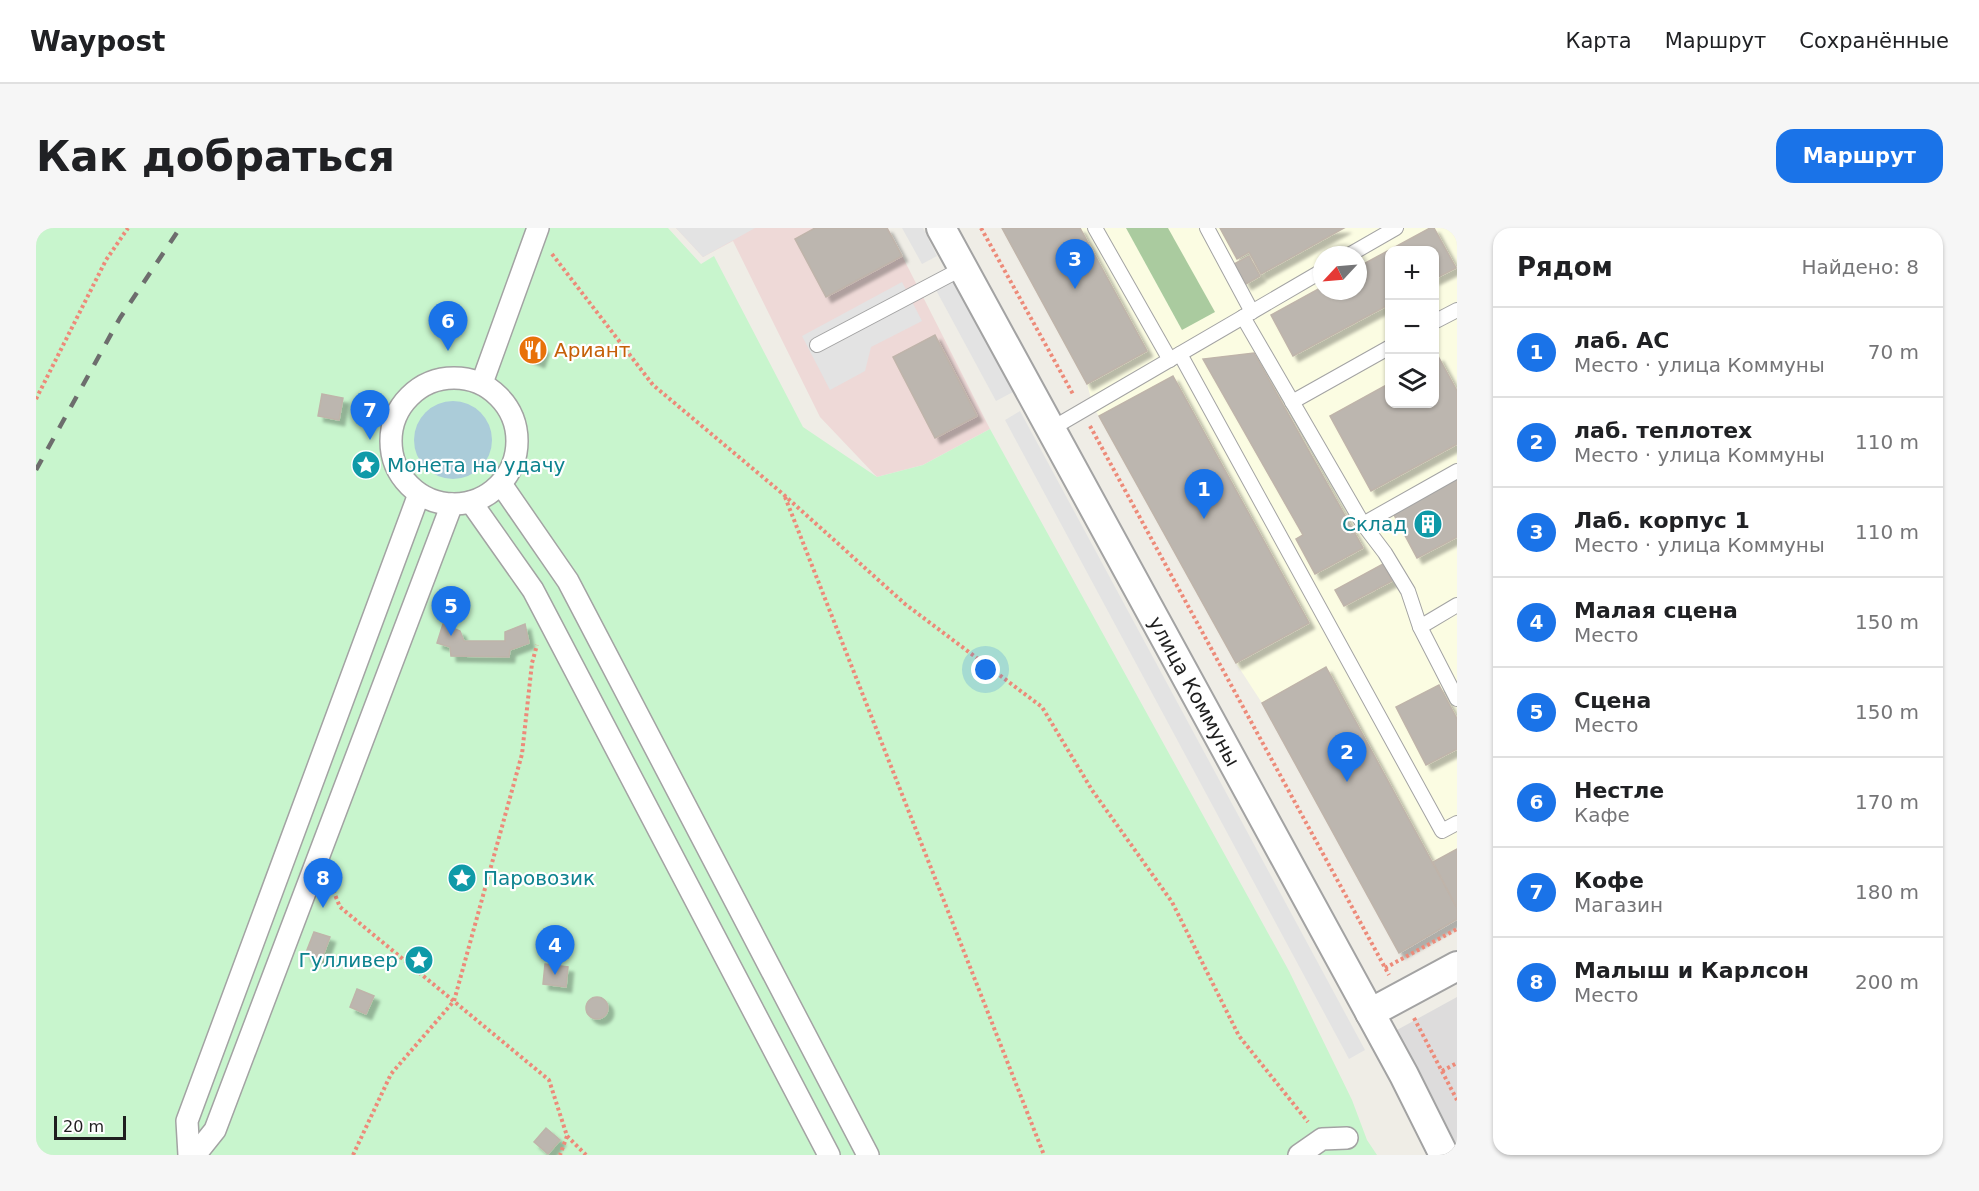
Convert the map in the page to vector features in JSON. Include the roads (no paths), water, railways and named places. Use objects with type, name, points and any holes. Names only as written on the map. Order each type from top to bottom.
[{"type":"street","name":"улица Коммуны","points":[[941,228],[1371,1013],[1444,1155]]},
{"type":"street","points":[[482,383],[537,231]]},
{"type":"street","points":[[461,377],[482,383],[498,394],[510,410],[517,429],[517,448],[512,468],[501,484],[487,495],[461,503],[435,501],[419,494],[403,479],[394,460],[390,440],[394,419],[405,400],[421,386],[440,378],[461,377]]},
{"type":"street","points":[[501,484],[568,581],[868,1155]]},
{"type":"street","points":[[189,1155],[187,1120],[419,494]]},
{"type":"street","points":[[461,503],[533,590],[829,1155]]},
{"type":"street","points":[[195,1155],[215,1130],[319,856],[461,503]]},
{"type":"street","points":[[1371,1013],[1457,966]]},
{"type":"street","points":[[1299,1155],[1322,1139],[1347,1138]]},
{"type":"lane","points":[[1095,228],[1175,357],[1442,831],[1457,823]]},
{"type":"lane","points":[[1207,228],[1292,402],[1363,524],[1385,553],[1408,591],[1420,627],[1457,699]]},
{"type":"lane","points":[[1365,246],[1396,228]]},
{"type":"lane","points":[[817,345],[963,268]]},
{"type":"lane","points":[[1051,429],[1313,276]]},
{"type":"lane","points":[[1439,319],[1457,310]]},
{"type":"lane","points":[[1292,402],[1385,349]]},
{"type":"lane","points":[[1363,524],[1457,471]]},
{"type":"lane","points":[[1420,627],[1457,605]]},
{"type":"water","points":[[453,401],[468,404],[485,418],[492,440],[489,455],[475,472],[453,479],[438,476],[421,462],[414,440],[417,425],[431,408]]},
{"type":"railway","points":[[36,470],[120,318],[180,228]]},
{"type":"place","name":"Лаб. корпус 1","points":[[1075,289]]},
{"type":"place","name":"Ариант","points":[[533,350]]},
{"type":"place","name":"Нестле","points":[[448,351]]},
{"type":"place","name":"Кофе","points":[[370,440]]},
{"type":"place","name":"Монета на удачу","points":[[366,465]]},
{"type":"place","name":"лаб. АС","points":[[1204,519]]},
{"type":"place","name":"Склад","points":[[1428,524]]},
{"type":"place","name":"Сцена","points":[[451,636]]},
{"type":"place","name":"лаб. теплотех","points":[[1347,782]]},
{"type":"place","name":"Паровозик","points":[[462,878]]},
{"type":"place","name":"Малыш и Карлсон","points":[[323,908]]},
{"type":"place","name":"Гулливер","points":[[419,960]]},
{"type":"place","name":"Малая сцена","points":[[555,975]]}]
